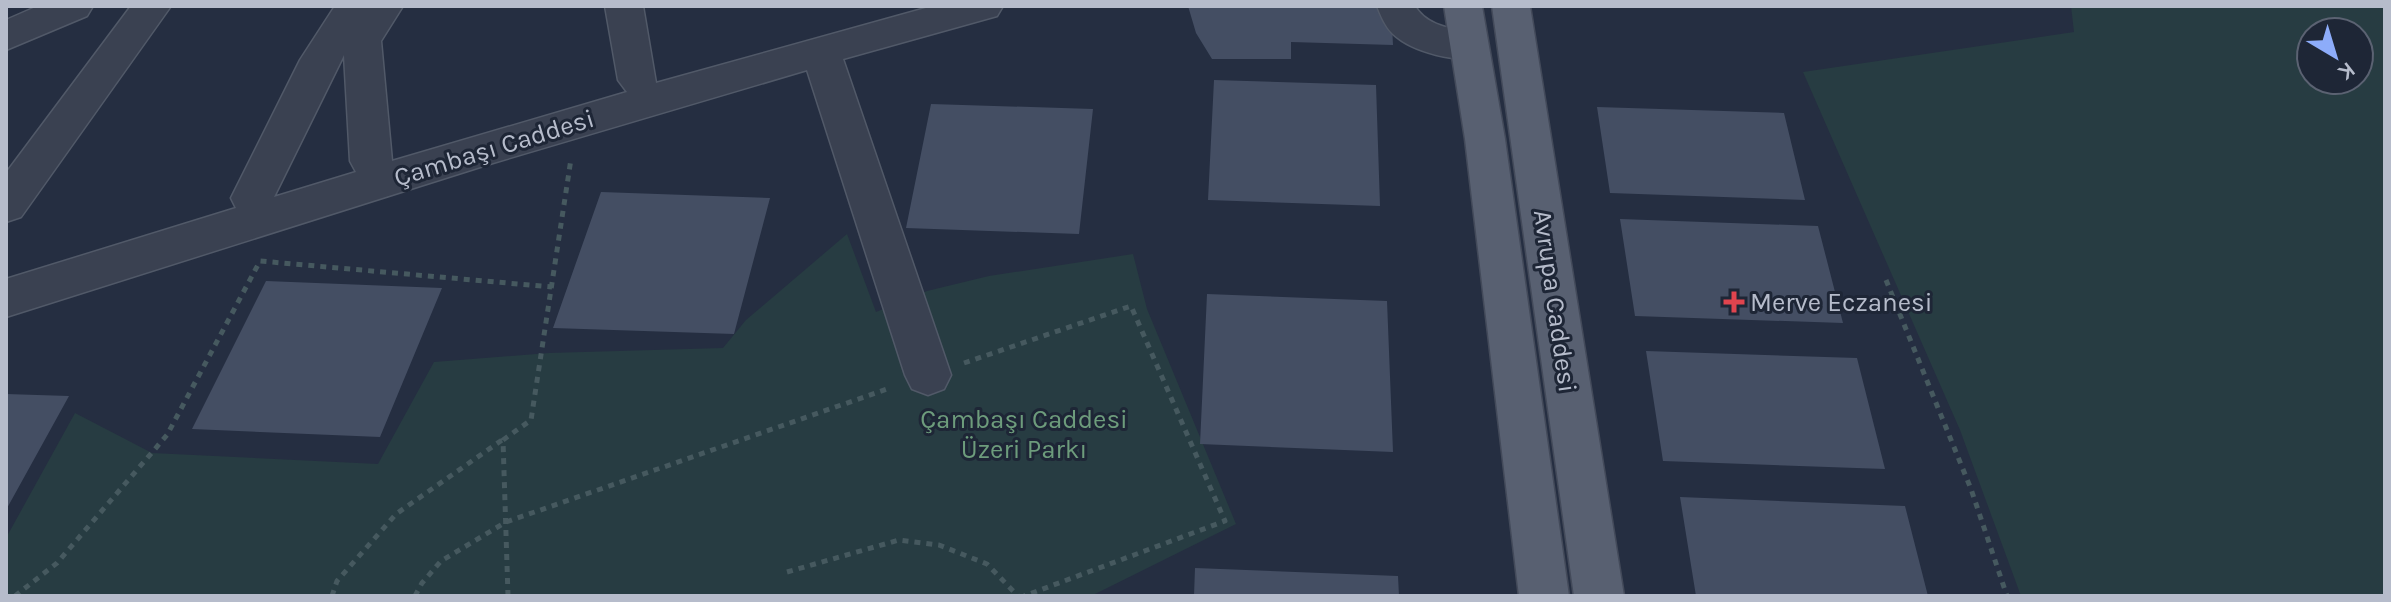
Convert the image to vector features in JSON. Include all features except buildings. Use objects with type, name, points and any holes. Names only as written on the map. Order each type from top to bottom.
[{"type":"main road","name":"Avrupa Caddesi","points":[[1511,6],[1599,596]]},
{"type":"main road","name":"Avrupa Caddesi","points":[[1466,26],[1485,139],[1544,596]]},
{"type":"street","points":[[18,15],[74,6]]},
{"type":"street","points":[[6,205],[152,6]]},
{"type":"street","points":[[252,198],[320,60],[355,6]]},
{"type":"street","points":[[371,161],[362,40],[384,6]]},
{"type":"street","points":[[624,6],[638,80]]},
{"type":"street","name":"Çambaşı Caddesi","points":[[6,270],[892,6]]},
{"type":"street","name":"Çambaşı Caddesi","points":[[6,298],[236,225],[820,50],[984,6]]},
{"type":"street","points":[[1396,6],[1405,24],[1425,34],[1466,26]]},
{"type":"street","points":[[820,50],[928,375]]},
{"type":"path","points":[[332,596],[337,581],[396,514],[531,420],[577,123]]},
{"type":"path","points":[[15,596],[57,563],[167,435],[260,261],[552,287]]},
{"type":"path","points":[[1886,280],[1971,489],[2007,596]]},
{"type":"path","points":[[415,596],[418,587],[457,546],[506,522],[1131,306],[1225,521],[1021,596],[987,564],[939,545],[899,540],[787,572]]},
{"type":"path","points":[[503,440],[508,596]]},
{"type":"green space","points":[[2071,6],[2385,6],[2385,596],[2021,596],[1960,430],[1803,72],[2074,32]]},
{"type":"green space","name":"Çambaşı Caddesi Üzeri Parkı","points":[[847,234],[876,312],[927,291],[989,276],[1133,254],[1147,309],[1236,524],[1091,596],[6,596],[6,538],[75,413],[152,453],[378,464],[434,362],[549,353],[723,348],[746,320]]},
{"type":"place","name":"Merve Eczanesi","points":[[1734,302]]}]
